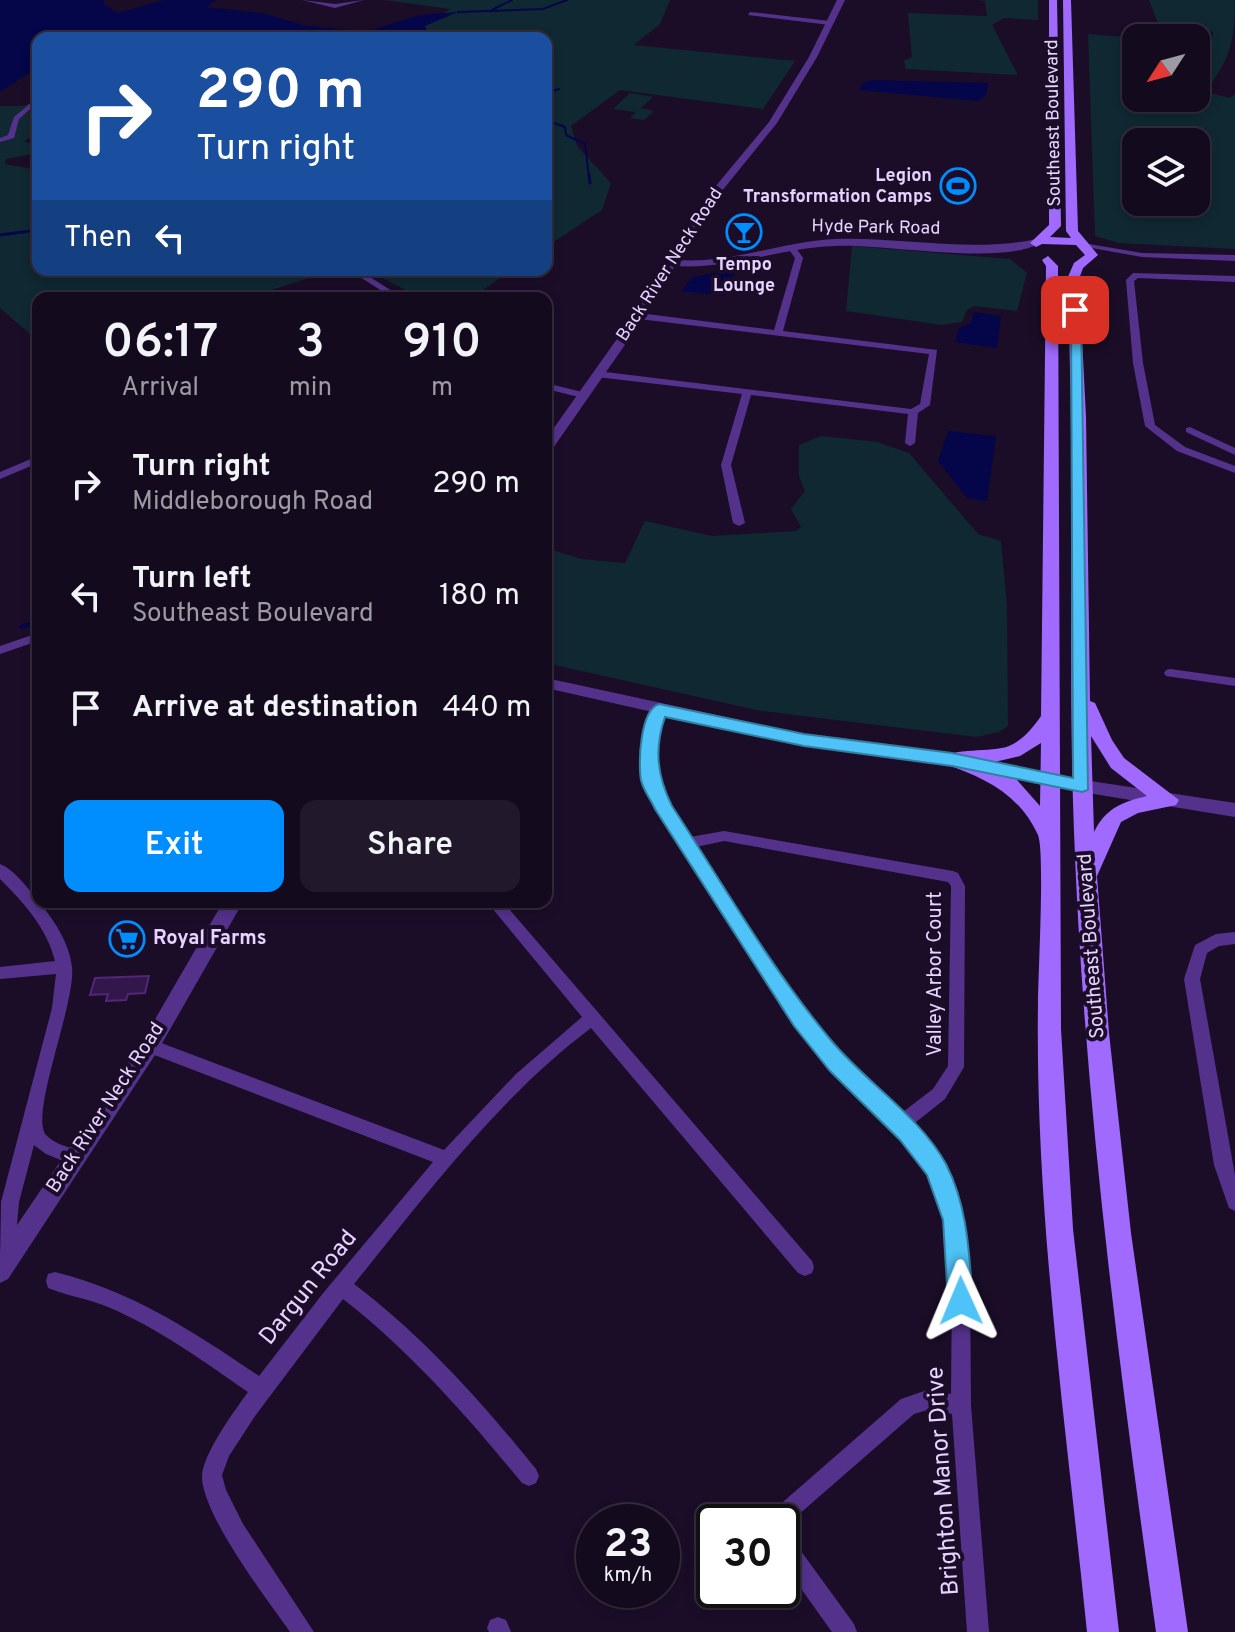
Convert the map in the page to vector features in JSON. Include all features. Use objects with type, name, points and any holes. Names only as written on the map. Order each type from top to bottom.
[{"type":"main road","name":"Southeast Boulevard","points":[[1053,0],[1055,226],[1041,249],[1052,266],[1049,1029],[1060,1229],[1103,1632]]},
{"type":"main road","name":"Southeast Boulevard","points":[[1067,0],[1072,231],[1085,252],[1073,279],[1083,695],[1082,786],[1087,890],[1095,1010],[1126,1295],[1172,1632]]},
{"type":"main road","points":[[1041,249],[1073,263],[1085,252]]},
{"type":"main road","points":[[1041,249],[1085,252]]},
{"type":"main road","points":[[1083,695],[1106,751],[1119,767],[1169,800]]},
{"type":"main road","points":[[952,759],[1016,752],[1037,738],[1052,713]]},
{"type":"main road","points":[[952,759],[992,773],[1023,794],[1049,837]]},
{"type":"main road","points":[[1087,890],[1101,838],[1118,811],[1130,805],[1169,800]]},
{"type":"street","points":[[305,0],[328,6],[361,0]]},
{"type":"street","name":"Back River Neck Road","points":[[552,439],[639,316],[709,201],[773,123],[813,57],[841,0]]},
{"type":"street","points":[[750,14],[830,23]]},
{"type":"street","points":[[0,140],[11,136],[16,118],[32,104]]},
{"type":"street","name":"Hyde Park Road","points":[[671,263],[703,264],[791,247],[842,242],[1041,249]]},
{"type":"street","points":[[778,333],[799,258],[791,247]]},
{"type":"street","points":[[1085,252],[1235,258]]},
{"type":"street","points":[[1235,279],[1136,275],[1132,276],[1130,286],[1146,418],[1154,432],[1168,442],[1235,470]]},
{"type":"street","points":[[363,276],[389,292]]},
{"type":"street","points":[[597,374],[913,412],[925,405],[934,352],[639,316]]},
{"type":"street","points":[[552,387],[583,395]]},
{"type":"street","points":[[739,523],[726,465],[747,393]]},
{"type":"street","points":[[910,443],[913,412]]},
{"type":"street","points":[[1190,430],[1235,452]]},
{"type":"street","points":[[0,476],[32,462]]},
{"type":"street","points":[[0,650],[32,639]]},
{"type":"street","points":[[1170,673],[1235,682]]},
{"type":"street","points":[[552,684],[804,740],[952,759],[1051,781],[1235,810]]},
{"type":"street","name":"Brighton Manor Drive","points":[[659,710],[649,738],[650,781],[664,809],[802,1020],[837,1064],[900,1124],[937,1170],[955,1220],[961,1279],[961,1405],[978,1632]]},
{"type":"street","name":"Valley Arbor Court","points":[[689,843],[724,836],[953,877],[958,886],[956,1067],[939,1094],[900,1124]]},
{"type":"street","points":[[0,870],[32,907]]},
{"type":"street","points":[[2,1268],[10,1202],[57,1032],[64,994],[64,967],[48,925],[33,908]]},
{"type":"street","name":"Back River Neck Road","points":[[2,1268],[73,1157],[150,1046],[230,908]]},
{"type":"street","points":[[499,908],[805,1267]]},
{"type":"street","points":[[1235,938],[1216,940],[1200,949],[1192,979],[1223,1165],[1235,1202]]},
{"type":"street","points":[[0,973],[64,967]]},
{"type":"street","name":"Dargun Road","points":[[303,1632],[223,1510],[212,1474],[218,1450],[260,1388],[446,1159],[528,1075],[594,1017]]},
{"type":"street","points":[[150,1046],[446,1159]]},
{"type":"street","points":[[33,1114],[36,1135],[46,1145],[73,1157]]},
{"type":"street","points":[[55,1281],[134,1306],[260,1388]]},
{"type":"street","points":[[344,1288],[408,1338],[445,1374],[529,1476]]},
{"type":"street","points":[[796,1504],[908,1406],[927,1400],[961,1405]]},
{"type":"street","points":[[800,1569],[846,1632]]},
{"type":"shaded area","points":[[0,0],[104,0],[104,4],[118,13],[164,0],[217,0],[206,7],[262,13],[307,26],[302,30],[309,26],[365,32],[32,32],[32,52],[27,53],[32,53],[32,71],[0,92]]},
{"type":"shaded area","points":[[384,0],[670,0],[660,24],[634,45],[795,61],[763,109],[620,90],[571,126],[577,146],[611,183],[602,210],[552,243],[552,32],[414,32],[450,9]]},
{"type":"shaded area","points":[[978,0],[1038,0],[1038,20],[1004,18],[992,25],[1018,75],[906,69],[904,61],[912,57],[908,13],[987,16],[985,1]]},
{"type":"shaded area","points":[[1149,0],[1235,0],[1230,49],[1210,86],[1213,32],[1210,32],[1210,24],[1158,24]]},
{"type":"shaded area","points":[[458,12],[425,26],[427,31],[365,32],[419,15]]},
{"type":"shaded area","points":[[1088,34],[1122,37],[1122,112],[1210,112],[1210,93],[1230,98],[1235,94],[1235,249],[1118,243],[1095,236]]},
{"type":"shaded area","points":[[873,80],[988,83],[986,95],[978,101],[859,90],[862,83]]},
{"type":"shaded area","points":[[630,93],[653,97],[641,108],[654,111],[644,120],[630,118],[636,112],[613,109]]},
{"type":"shaded area","points":[[32,103],[32,137],[24,141],[32,144],[32,154],[6,159],[5,164],[32,169],[32,276],[314,276],[265,292],[32,292],[32,336],[0,308],[0,106]]},
{"type":"shaded area","points":[[852,246],[1010,259],[1027,273],[1017,311],[974,306],[967,310],[962,322],[942,325],[846,311]]},
{"type":"shaded area","points":[[736,269],[725,296],[681,291],[693,277]]},
{"type":"shaded area","points":[[379,276],[503,276],[480,292],[409,292]]},
{"type":"shaded area","points":[[974,312],[1001,316],[997,348],[955,342],[958,329],[971,323]]},
{"type":"shaded area","points":[[948,431],[996,436],[987,501],[967,498],[938,461]]},
{"type":"shaded area","points":[[821,436],[877,442],[909,453],[978,534],[1001,541],[1007,607],[1008,726],[999,732],[976,737],[761,711],[552,664],[552,550],[581,559],[625,563],[645,521],[712,536],[796,531],[801,527],[791,509],[805,491],[799,476],[799,445]]},
{"type":"building","name":"Tempo Lounge","points":[[741,222],[760,225],[755,239],[735,237]]},
{"type":"building","name":"Royal Farms","points":[[149,976],[145,993],[128,994],[126,1000],[106,1001],[108,994],[90,995],[95,978]]},
{"type":"waterway","points":[[492,10],[512,0]]},
{"type":"waterway","points":[[458,12],[543,9],[567,0]]},
{"type":"waterway","points":[[552,91],[559,89]]},
{"type":"waterway","points":[[552,122],[565,127],[566,135],[585,144],[589,177]]},
{"type":"waterway","points":[[589,175],[590,183]]},
{"type":"waterway","points":[[0,235],[32,231]]},
{"type":"waterway","points":[[21,627],[32,623]]},
{"type":"place","name":"Legion Transformation Camps","points":[[958,186]]},
{"type":"place","name":"Tempo Lounge","points":[[744,232]]},
{"type":"place","name":"Royal Farms","points":[[127,939]]},
{"type":"route","points":[[961,1301],[955,1220],[950,1198],[937,1170],[908,1132],[837,1064],[802,1020],[664,809],[650,781],[649,738],[659,710],[804,740],[952,759],[1082,786],[1081,533],[1075,310]]}]
